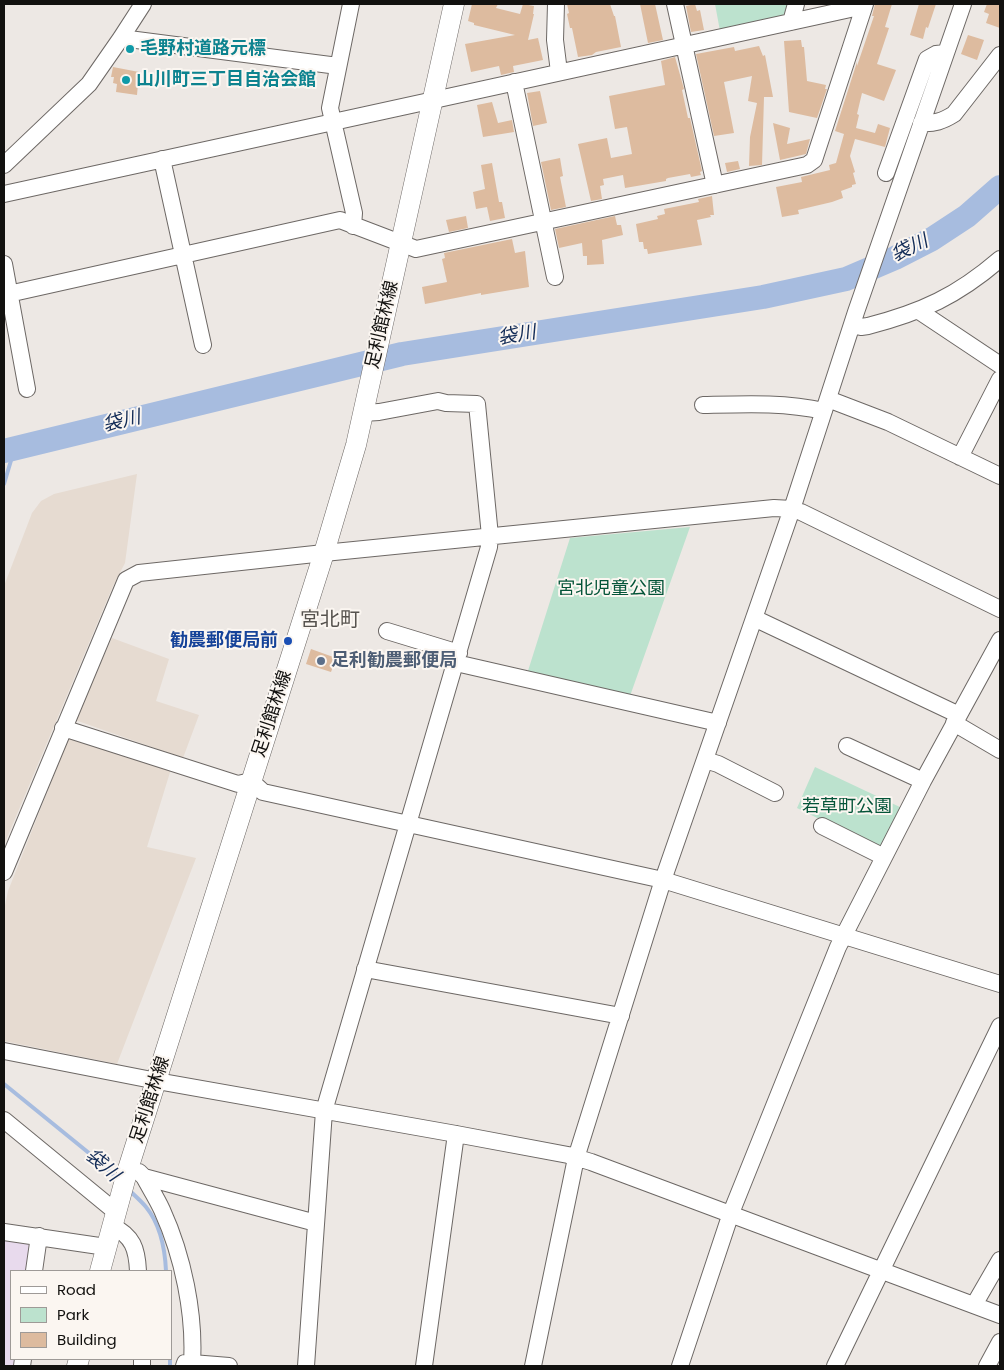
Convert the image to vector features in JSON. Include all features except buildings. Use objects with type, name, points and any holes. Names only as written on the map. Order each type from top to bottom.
[{"type":"main road","name":"足利館林線","points":[[100,1270],[115,1214],[134,1170],[157,1081],[356,445],[454,4]]},
{"type":"street","points":[[4,165],[89,84],[143,4]]},
{"type":"street","points":[[351,4],[330,108],[354,213],[353,226]]},
{"type":"street","points":[[556,4],[555,40],[559,72]]},
{"type":"street","points":[[675,4],[715,185]]},
{"type":"street","points":[[791,22],[796,4]]},
{"type":"street","points":[[533,1366],[576,1158],[663,880],[792,509],[854,318],[963,4]]},
{"type":"street","points":[[4,194],[864,5]]},
{"type":"street","points":[[7,294],[340,220],[416,248],[807,166],[814,160],[864,5]]},
{"type":"street","points":[[121,38],[338,66]]},
{"type":"street","points":[[886,173],[927,58],[945,53]]},
{"type":"street","points":[[921,124],[946,120],[954,114],[1000,55]]},
{"type":"street","points":[[514,82],[555,277]]},
{"type":"street","points":[[162,159],[203,346]]},
{"type":"street","points":[[854,318],[868,326],[919,311],[955,294],[1000,259]]},
{"type":"street","points":[[4,264],[7,294],[27,389]]},
{"type":"street","points":[[919,311],[1000,365]]},
{"type":"street","points":[[960,457],[1000,379]]},
{"type":"street","points":[[306,1366],[324,1111],[458,658],[489,547],[490,536],[477,404],[438,401],[379,412],[364,412]]},
{"type":"street","points":[[704,405],[764,403],[809,407],[826,405],[888,422],[1000,476]]},
{"type":"street","points":[[4,872],[126,580],[140,573],[324,552],[764,509],[792,509],[1000,608]]},
{"type":"street","points":[[754,618],[957,719],[1000,750]]},
{"type":"street","points":[[387,631],[458,658],[718,723]]},
{"type":"street","points":[[680,1366],[731,1213],[843,936],[923,781],[1000,640]]},
{"type":"street","points":[[63,728],[238,784],[251,781],[263,792],[663,880],[1000,984]]},
{"type":"street","points":[[847,746],[923,781]]},
{"type":"street","points":[[705,760],[718,764],[775,793]]},
{"type":"street","points":[[822,826],[884,857]]},
{"type":"street","points":[[365,969],[621,1016]]},
{"type":"street","points":[[835,1366],[882,1269],[995,1051],[1000,1026]]},
{"type":"street","points":[[4,1051],[157,1081],[456,1134],[576,1158],[731,1213],[1000,1315]]},
{"type":"street","points":[[4,1120],[115,1214],[123,1231],[129,1236],[136,1252],[138,1270]]},
{"type":"street","points":[[424,1366],[456,1134]]},
{"type":"street","points":[[134,1170],[316,1223]]},
{"type":"street","points":[[134,1170],[162,1209],[186,1287],[193,1340],[188,1365],[229,1366]]},
{"type":"street","points":[[4,1232],[106,1247]]},
{"type":"street","points":[[34,1270],[39,1236]]},
{"type":"street","points":[[974,1305],[1000,1260]]},
{"type":"street","points":[[987,1366],[1000,1342]]},
{"type":"shaded area","points":[[137,474],[125,563],[113,586],[4,845],[4,586],[32,513],[41,501],[54,494]]},
{"type":"shaded area","points":[[112,638],[169,659],[156,701],[199,715],[183,758],[75,720]]},
{"type":"shaded area","points":[[69,737],[171,769],[147,847],[196,858],[117,1064],[4,1041],[4,910],[8,891]]},
{"type":"shaded area","points":[[4,1240],[30,1244],[30,1270],[10,1270],[10,1360],[19,1360],[18,1366],[4,1366]]},
{"type":"green space","points":[[715,4],[790,4],[788,10],[781,18],[720,31]]},
{"type":"green space","name":"宮北児童公園","points":[[690,527],[630,696],[527,674],[570,538]]},
{"type":"green space","name":"若草町公園","points":[[815,767],[902,808],[880,849],[797,808]]},
{"type":"waterway","name":"袋川","points":[[4,451],[402,354],[763,297],[846,279],[895,258],[932,239],[967,216],[1000,187]]},
{"type":"waterway","name":"袋川","points":[[4,484],[15,447]]},
{"type":"waterway","name":"袋川","points":[[4,1084],[100,1162],[118,1180]]},
{"type":"waterway","name":"袋川","points":[[129,1190],[146,1207],[155,1221],[163,1246],[166,1270]]},
{"type":"waterway","name":"袋川","points":[[170,1360],[170,1366]]},
{"type":"place","name":"毛野村道路元標","points":[[130,49]]},
{"type":"place","name":"山川町三丁目自治会館","points":[[126,80]]},
{"type":"place","name":"勧農郵便局前","points":[[288,641]]},
{"type":"place","name":"足利勧農郵便局","points":[[321,661]]},
{"type":"district","name":"宮北町","points":[[330,621]]}]
